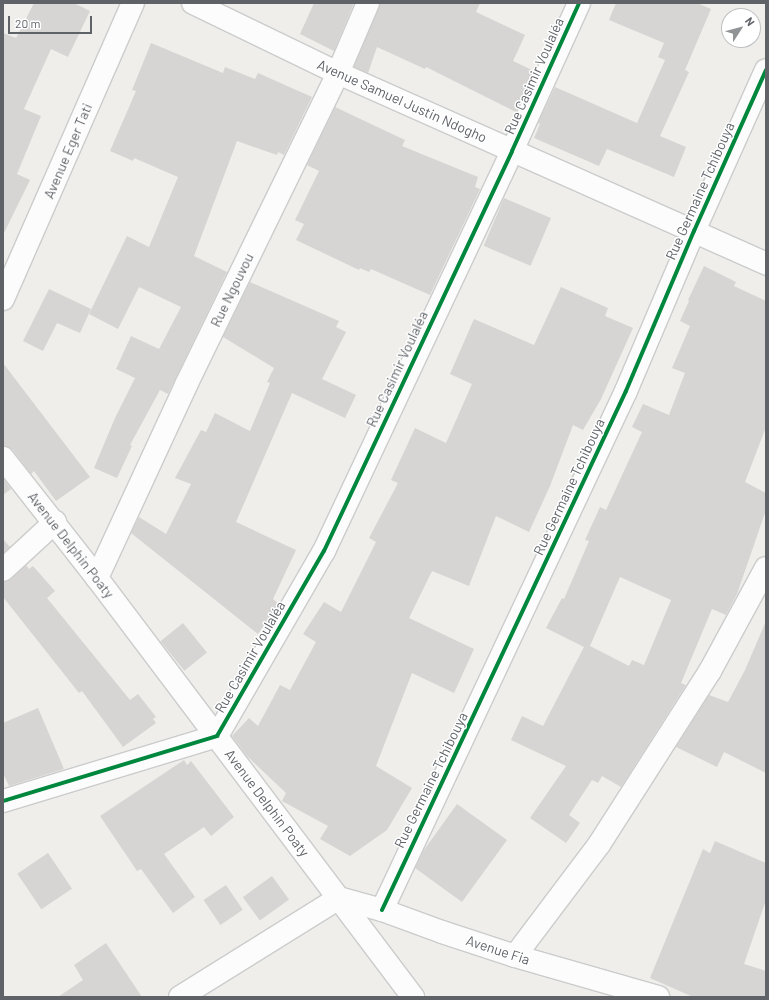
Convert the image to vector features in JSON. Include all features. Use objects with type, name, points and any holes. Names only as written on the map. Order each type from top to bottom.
[{"type":"street","name":"Avenue Eger Tati","points":[[3,299],[133,3]]},
{"type":"street","name":"Avenue Samuel Justin Ndogho","points":[[193,3],[338,73],[766,264]]},
{"type":"street","name":"Rue Ngouvou","points":[[97,578],[186,385],[338,73],[368,3]]},
{"type":"street","name":"Rue Casimir Voulaléa","points":[[217,736],[324,551],[512,150],[579,3]]},
{"type":"street","name":"Rue Germaine Tchibouya","points":[[382,910],[626,391],[694,231],[766,70]]},
{"type":"street","name":"Avenue Delphin Poaty","points":[[3,458],[55,522],[413,997]]},
{"type":"street","points":[[3,570],[55,522]]},
{"type":"street","points":[[515,956],[600,843],[710,671],[766,568]]},
{"type":"street","points":[[3,801],[217,736]]},
{"type":"street","points":[[180,997],[339,898]]},
{"type":"street","name":"Avenue Fia","points":[[339,898],[382,910],[515,956],[658,997]]},
{"type":"building","points":[[34,3],[74,3],[90,11],[68,57],[51,49],[24,109],[41,116],[17,174],[30,180],[3,235],[3,33],[16,38]]},
{"type":"building","points":[[314,3],[354,3],[334,51],[300,34]]},
{"type":"building","points":[[380,3],[480,3],[476,12],[525,35],[513,61],[534,71],[516,112],[426,67],[425,69],[377,47],[368,73],[354,67]]},
{"type":"building","points":[[616,3],[697,3],[711,9],[685,70],[689,72],[660,136],[686,147],[674,177],[607,149],[599,166],[534,138],[540,124],[538,123],[555,87],[637,123],[665,60],[658,57],[664,43],[609,20]]},
{"type":"building","points":[[151,43],[223,73],[225,67],[255,79],[258,73],[312,97],[284,155],[278,152],[277,155],[237,141],[194,256],[227,272],[168,394],[160,390],[130,445],[132,446],[117,478],[94,468],[115,418],[135,378],[116,369],[131,336],[159,349],[181,307],[139,287],[118,329],[89,314],[127,236],[149,247],[178,177],[134,158],[133,161],[110,151],[136,91],[132,90]]},
{"type":"building","points":[[335,107],[405,140],[402,146],[478,177],[475,187],[480,189],[430,295],[371,269],[369,272],[360,268],[359,270],[296,240],[304,224],[295,220],[319,171],[307,165]]},
{"type":"building","points":[[504,198],[551,218],[531,266],[484,246]]},
{"type":"building","points":[[704,266],[736,282],[734,286],[766,301],[766,427],[745,482],[766,493],[766,510],[737,594],[726,615],[712,609],[681,683],[686,685],[621,787],[602,776],[598,783],[592,780],[569,815],[580,823],[566,843],[530,818],[566,766],[511,740],[522,716],[543,726],[584,647],[546,628],[562,598],[564,599],[589,541],[585,540],[600,507],[606,510],[642,432],[632,427],[643,404],[669,415],[685,373],[672,368],[690,326],[680,321],[689,301],[688,300]],"holes":[[[620,577],[671,600],[644,665],[632,660],[629,666],[590,646]]]},
{"type":"building","points":[[250,282],[339,321],[336,327],[346,332],[322,379],[356,395],[345,418],[292,393],[236,522],[296,550],[273,599],[279,604],[258,634],[131,533],[139,517],[166,534],[191,484],[175,478],[201,430],[206,432],[215,413],[250,431],[270,383],[267,382],[274,368],[223,337]]},
{"type":"building","points":[[561,287],[608,308],[605,316],[633,328],[601,399],[583,430],[573,425],[550,486],[529,532],[496,516],[469,586],[432,571],[409,618],[474,649],[454,693],[412,673],[376,766],[412,788],[387,830],[350,856],[320,839],[328,826],[282,801],[286,793],[247,756],[232,736],[249,718],[258,726],[280,685],[290,690],[316,642],[303,634],[324,602],[341,612],[376,542],[369,538],[398,483],[391,480],[415,428],[446,443],[472,384],[450,374],[474,319],[534,345]]},
{"type":"building","points":[[49,289],[91,309],[80,333],[57,323],[43,351],[23,341]]},
{"type":"building","points":[[3,363],[90,477],[56,501],[34,471],[31,474],[13,450],[3,446]]},
{"type":"building","points":[[3,478],[11,489],[3,495]]},
{"type":"building","points":[[3,539],[10,547],[3,553]]},
{"type":"building","points":[[26,565],[29,569],[33,566],[55,591],[47,598],[130,700],[138,694],[156,717],[153,719],[156,723],[123,747],[82,691],[79,693],[3,597],[3,582],[11,579]]},
{"type":"building","points":[[766,621],[766,773],[724,752],[717,767],[676,747],[709,695],[728,702],[745,670]]},
{"type":"building","points":[[183,623],[207,653],[184,671],[160,641]]},
{"type":"building","points":[[38,708],[64,769],[9,786],[3,773],[3,723]]},
{"type":"building","points":[[184,760],[187,765],[191,761],[234,817],[211,836],[204,827],[164,854],[195,897],[173,913],[141,869],[137,871],[100,816]]},
{"type":"building","points":[[457,804],[507,840],[462,902],[415,868],[424,850]]},
{"type":"building","points":[[715,841],[766,863],[766,900],[744,964],[766,971],[766,997],[693,997],[650,978],[703,849],[710,853]]},
{"type":"building","points":[[48,853],[72,889],[41,909],[17,874]]},
{"type":"building","points":[[272,876],[289,899],[260,921],[243,897]]},
{"type":"building","points":[[226,885],[243,910],[220,925],[204,900]]},
{"type":"building","points":[[106,943],[142,997],[58,997],[83,980],[74,965]]},
{"type":"cycle path","points":[[3,801],[217,736],[324,551],[512,151],[579,3]]},
{"type":"cycle path","points":[[382,910],[626,391],[694,231],[766,70]]}]
